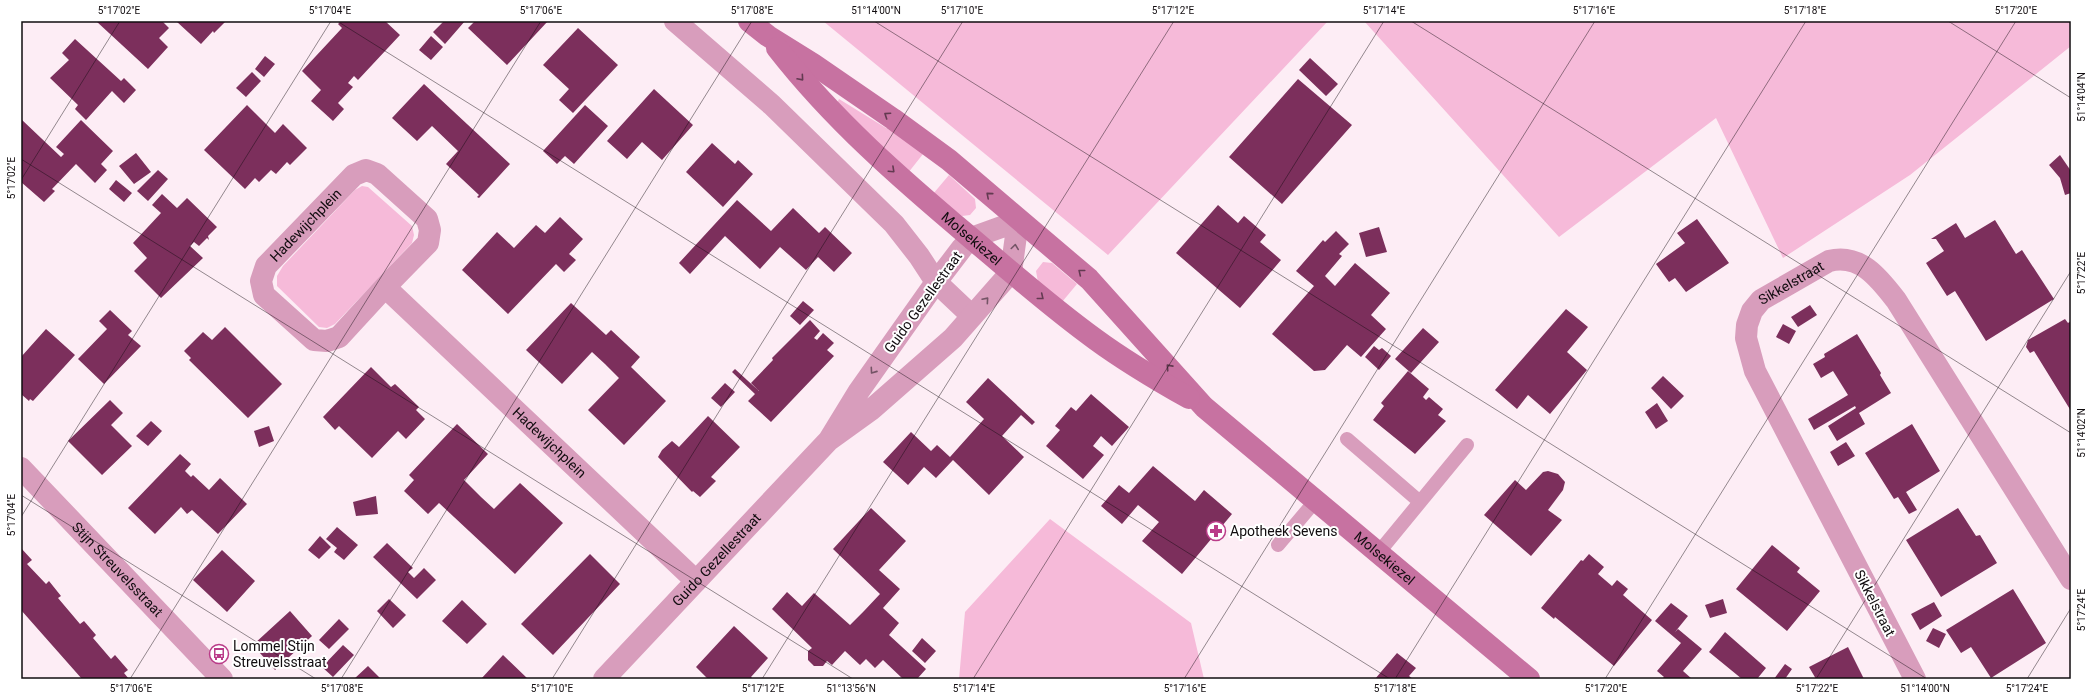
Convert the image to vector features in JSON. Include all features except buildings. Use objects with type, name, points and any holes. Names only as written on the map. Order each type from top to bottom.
[{"type":"main road","name":"Molsekiezel","points":[[749,21],[768,36],[813,64],[949,160],[1018,221],[1089,279],[1204,406],[1317,499],[1529,679]]},
{"type":"main road","name":"Molsekiezel","points":[[768,36],[797,74],[858,139],[911,188],[1011,272],[1096,340],[1155,379],[1204,406]]},
{"type":"street","points":[[675,21],[772,106],[894,224],[919,256],[936,282],[972,316]]},
{"type":"street","name":"Hadewijchplein","points":[[366,170],[377,174],[427,219],[430,230],[428,243],[385,287],[338,337],[327,341],[314,340],[264,295],[261,281],[266,266],[354,175],[366,170]]},
{"type":"street","points":[[1011,272],[1018,221]]},
{"type":"street","name":"Guido Gezellestraat","points":[[829,440],[859,391],[936,282],[971,238],[1018,221]]},
{"type":"street","name":"Sikkelstraat","points":[[1915,679],[1755,371],[1746,338],[1752,311],[1761,300],[1829,260],[1841,258],[1861,265],[1877,275],[1896,300],[2071,579]]},
{"type":"street","name":"Guido Gezellestraat","points":[[604,679],[829,440],[872,409],[953,338],[1011,272]]},
{"type":"street","name":"Hadewijchplein","points":[[385,287],[696,581]]},
{"type":"street","name":"Stijn Streuvelsstraat","points":[[21,468],[214,676]]},
{"type":"lane","points":[[1347,439],[1420,502]]},
{"type":"lane","points":[[1379,552],[1467,445]]},
{"type":"lane","points":[[1278,545],[1317,499]]},
{"type":"shaded area","points":[[823,21],[1328,21],[1108,255]]},
{"type":"shaded area","points":[[1364,21],[2071,21],[2071,46],[1910,175],[1783,258],[1716,118],[1559,237]]},
{"type":"shaded area","points":[[839,99],[899,136],[923,154],[908,173],[837,103]]},
{"type":"shaded area","points":[[949,175],[975,199],[976,208],[970,215],[962,216],[933,194]]},
{"type":"shaded area","points":[[362,186],[368,187],[412,226],[414,235],[412,243],[335,324],[327,328],[319,327],[277,286],[277,276],[283,266],[355,190]]},
{"type":"shaded area","points":[[1043,262],[1052,263],[1077,284],[1062,302],[1038,282],[1036,271]]},
{"type":"shaded area","points":[[1050,519],[1191,623],[1204,679],[959,679],[965,612]]},
{"type":"place","name":"Apotheek Sevens","points":[[1216,531]]},
{"type":"place","name":"Lommel Stijn Streuvelsstraat","points":[[219,654]]}]
